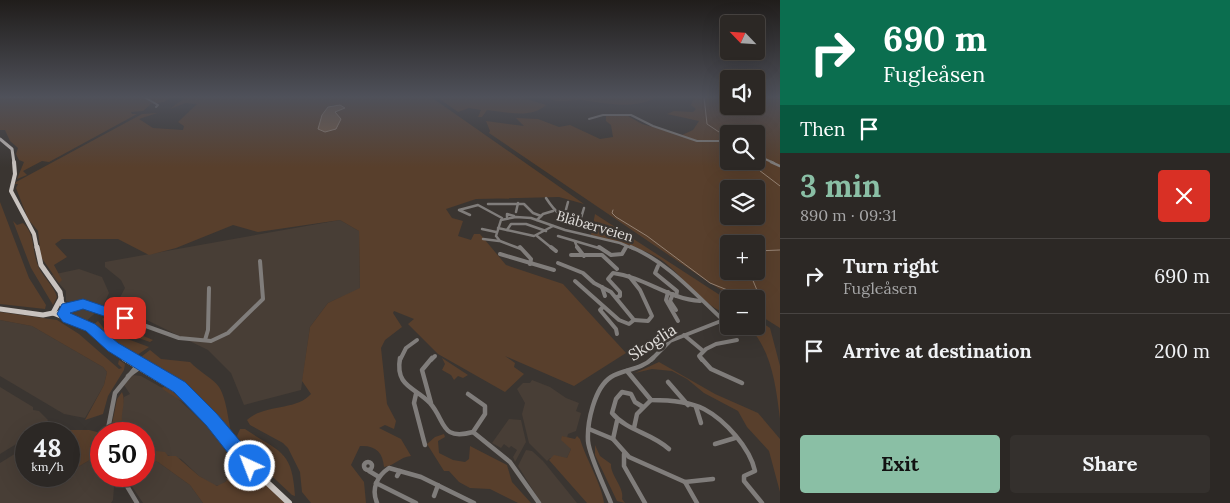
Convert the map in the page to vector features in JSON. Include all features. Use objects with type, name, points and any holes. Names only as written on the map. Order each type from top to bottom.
[{"type":"main road","points":[[0,139],[12,149],[15,174],[11,191],[34,234],[42,267],[60,291],[67,319]]},
{"type":"main road","points":[[55,311],[61,298]]},
{"type":"main road","points":[[1,309],[39,314],[64,308]]},
{"type":"main road","points":[[55,311],[67,319],[91,328],[122,357],[176,384],[211,419],[241,458],[289,503]]},
{"type":"street","points":[[642,120],[697,141],[720,141]]},
{"type":"street","points":[[765,159],[780,166]]},
{"type":"street","points":[[546,198],[553,211],[564,217],[580,219],[584,208]]},
{"type":"street","points":[[564,217],[568,202]]},
{"type":"street","points":[[488,204],[518,203],[526,205],[533,213],[541,216]]},
{"type":"street","points":[[516,212],[518,203]]},
{"type":"street","points":[[470,215],[460,210],[481,205],[503,219],[496,232],[496,236],[500,241]]},
{"type":"street","points":[[537,220],[541,216],[553,211]]},
{"type":"street","name":"Blåbærveien","points":[[503,219],[517,216],[537,220],[552,226],[627,246],[662,264],[720,317]]},
{"type":"street","points":[[507,230],[511,224],[523,223],[546,231]]},
{"type":"street","points":[[537,236],[552,226]]},
{"type":"street","points":[[498,228],[537,236],[556,251]]},
{"type":"street","points":[[482,229],[496,232]]},
{"type":"street","points":[[558,236],[601,248],[617,269]]},
{"type":"street","points":[[483,239],[500,241],[521,247],[531,259],[530,264]]},
{"type":"street","points":[[575,242],[575,245],[584,256]]},
{"type":"street","points":[[571,255],[620,255],[627,246]]},
{"type":"street","points":[[500,254],[554,270]]},
{"type":"street","points":[[64,308],[78,304],[87,305],[179,338],[214,340],[224,336],[264,297],[260,261]]},
{"type":"street","points":[[558,263],[583,272],[617,298],[634,320],[648,322],[652,316],[640,290],[631,281],[629,276]]},
{"type":"street","points":[[658,266],[654,274],[677,291],[666,300],[678,321]]},
{"type":"street","points":[[617,298],[620,296],[620,292],[608,277],[616,273],[629,276],[689,301],[700,301]]},
{"type":"street","points":[[575,281],[623,323],[629,324],[634,320]]},
{"type":"street","points":[[205,340],[208,330],[209,288]]},
{"type":"street","points":[[602,288],[605,296]]},
{"type":"street","points":[[672,294],[670,301],[676,310]]},
{"type":"street","points":[[603,307],[600,310],[616,329],[617,334]]},
{"type":"street","name":"Skoglia","points":[[611,503],[608,489],[589,448],[589,428],[595,401],[602,386],[611,378],[646,364],[667,343],[720,320]]},
{"type":"street","points":[[684,335],[702,350]]},
{"type":"street","points":[[417,340],[403,350],[399,362],[404,382],[416,394],[431,404],[444,427],[450,432],[460,434],[474,432],[510,462],[538,503]]},
{"type":"street","points":[[737,340],[729,340],[702,350],[699,356],[705,364],[742,383]]},
{"type":"street","points":[[431,404],[432,397],[422,370],[435,356]]},
{"type":"street","points":[[109,422],[114,395],[126,378],[140,366]]},
{"type":"street","points":[[627,371],[651,400],[696,406],[716,417],[753,460],[755,470],[751,474],[744,476],[744,481],[762,503]]},
{"type":"street","points":[[668,382],[681,395],[688,406]]},
{"type":"street","points":[[643,407],[635,402],[630,394],[622,392],[616,399],[612,414],[617,421],[656,438],[669,449]]},
{"type":"street","points":[[416,394],[414,402],[425,445]]},
{"type":"street","points":[[468,394],[480,400],[486,410],[474,432]]},
{"type":"street","points":[[634,428],[636,416],[651,400]]},
{"type":"street","points":[[696,406],[701,423]]},
{"type":"street","points":[[613,439],[617,421]]},
{"type":"street","points":[[589,428],[613,439],[624,454],[686,482],[713,479]]},
{"type":"street","points":[[715,444],[735,438]]},
{"type":"street","points":[[624,454],[624,466],[645,503]]},
{"type":"street","points":[[377,503],[374,496],[376,483],[387,468],[398,474],[413,474],[473,503]]},
{"type":"street","points":[[369,471],[379,477]]},
{"type":"street","points":[[686,482],[697,503]]},
{"type":"street","points":[[376,483],[416,503]]},
{"type":"street","points":[[434,496],[438,485]]},
{"type":"street","points":[[128,487],[137,503]]},
{"type":"shaded area","points":[[0,120],[125,120],[49,162],[42,161],[23,171],[27,175],[17,179],[24,162],[19,160],[16,154],[18,148],[10,141],[5,130],[0,130]]},
{"type":"shaded area","points":[[130,120],[141,120],[153,128],[183,130],[184,126],[178,122],[180,120],[323,120],[325,132],[336,129],[335,120],[465,120],[584,204],[559,197],[476,199],[446,209],[452,218],[463,221],[458,236],[471,240],[474,234],[480,234],[506,265],[563,284],[626,353],[574,386],[505,356],[515,363],[514,367],[524,374],[505,392],[438,354],[408,324],[414,319],[394,311],[393,313],[402,327],[385,340],[381,348],[387,404],[396,421],[394,429],[385,425],[379,428],[401,439],[411,456],[384,467],[378,451],[370,447],[360,446],[351,465],[364,482],[366,503],[311,503],[302,492],[300,472],[288,448],[283,443],[250,425],[247,420],[262,412],[297,403],[311,394],[302,381],[310,327],[328,303],[360,288],[359,231],[340,220],[258,232],[233,225],[176,248],[149,255],[118,239],[62,239],[55,244],[67,257],[54,265],[62,280],[59,283],[41,257],[38,231],[28,219],[16,188],[18,184],[15,184],[16,182]]},
{"type":"shaded area","points":[[320,120],[340,120],[336,129],[325,132],[318,129]]},
{"type":"shaded area","points":[[518,120],[542,120],[559,127],[570,125],[600,139],[613,137],[611,125],[606,120],[636,120],[642,124],[682,135],[693,130],[699,121],[697,120],[780,120],[780,328],[765,319],[765,290],[721,290],[489,133],[486,121],[524,126]]},
{"type":"shaded area","points":[[0,202],[29,278],[46,305],[45,309],[0,304]]},
{"type":"shaded area","points":[[595,214],[720,295],[720,311],[706,302],[668,265],[652,254],[626,244],[591,235]]},
{"type":"shaded area","points":[[340,220],[359,231],[360,289],[328,303],[310,327],[301,390],[244,405],[231,373],[208,350],[116,305],[125,288],[121,280],[105,267],[105,262]]},
{"type":"shaded area","points":[[13,221],[17,225],[23,223],[30,232],[39,268],[57,297],[53,305],[31,268]]},
{"type":"shaded area","points":[[79,269],[102,277],[109,293],[103,306],[84,323],[67,311],[70,303],[66,301],[66,291],[51,275]]},
{"type":"shaded area","points":[[0,312],[57,320],[79,334],[119,369],[122,368],[118,364],[119,360],[125,364],[124,370],[108,396],[103,414],[85,420],[104,385],[107,372],[103,367],[32,326],[0,320]]},
{"type":"shaded area","points":[[106,316],[109,317],[110,322],[153,340],[150,342],[109,328],[102,319]]},
{"type":"shaded area","points":[[0,320],[32,326],[103,367],[107,372],[104,385],[85,418],[64,414],[0,376]]},
{"type":"shaded area","points":[[98,321],[106,331],[149,347],[137,355],[119,345],[93,325]]},
{"type":"shaded area","points":[[765,325],[770,328],[780,366],[780,419],[772,371],[755,335],[765,335]]},
{"type":"shaded area","points":[[150,350],[161,359],[190,362],[217,384],[224,399],[234,443],[193,393],[171,375],[142,360],[141,357]]},
{"type":"shaded area","points":[[442,358],[468,375],[463,378],[458,376],[454,380],[451,375],[442,370],[445,364]]},
{"type":"shaded area","points":[[659,362],[715,394],[758,413],[780,439],[780,492],[769,451],[747,427],[738,411],[704,393],[687,379],[672,371],[652,369],[635,373]]},
{"type":"shaded area","points":[[132,375],[141,376],[173,394],[222,440],[230,451],[226,457],[235,471],[220,486],[213,485],[199,476],[181,459],[155,452],[155,422],[122,422],[124,397],[130,394],[124,385]]},
{"type":"shaded area","points":[[532,380],[550,387],[566,398],[579,403],[576,411],[581,413],[576,431],[568,434],[567,438],[562,436],[571,449],[566,460],[550,458],[547,461],[529,443],[522,414],[525,403],[517,389],[523,383],[530,383]]},
{"type":"shaded area","points":[[0,387],[33,407],[33,410],[39,411],[48,420],[47,422],[15,422],[15,445],[0,454]]},
{"type":"shaded area","points":[[163,387],[178,393],[187,400],[204,416],[223,439],[186,404],[164,390]]},
{"type":"shaded area","points":[[122,392],[124,400],[122,422],[112,422],[117,399]]},
{"type":"shaded area","points":[[509,419],[521,420],[526,442],[515,462],[513,457],[517,450],[511,446],[509,448],[504,444],[501,448],[492,443]]},
{"type":"shaded area","points":[[240,429],[245,429],[275,448],[287,460],[291,469],[295,496],[243,449],[237,436]]},
{"type":"shaded area","points":[[80,430],[90,430],[90,460],[80,466]]},
{"type":"shaded area","points":[[444,434],[445,437],[438,441],[439,453],[453,460],[465,462],[469,459],[470,446],[507,465],[512,482],[531,503],[518,503],[490,489],[470,488],[459,482],[449,471],[444,471],[427,444],[435,437]]},
{"type":"shaded area","points":[[562,436],[575,439],[577,436],[580,439],[603,496],[604,503],[587,503],[549,460],[554,455],[567,458],[571,449],[561,440]]},
{"type":"shaded area","points":[[595,445],[600,456],[611,464],[625,503],[617,501],[595,455]]},
{"type":"shaded area","points":[[526,450],[532,451],[543,461],[577,503],[541,503],[518,466]]},
{"type":"shaded area","points":[[155,451],[165,452],[168,456],[176,456],[199,476],[217,486],[225,482],[235,471],[226,457],[230,454],[234,455],[285,503],[203,503],[190,485],[155,461]]},
{"type":"shaded area","points":[[15,454],[15,487],[80,487],[80,466],[90,460],[90,487],[114,487],[113,500],[111,503],[0,503],[0,463]]},
{"type":"shaded area","points":[[155,461],[190,485],[203,503],[143,503],[132,487],[155,487]]},
{"type":"waterway","points":[[707,120],[707,124],[720,133]]},
{"type":"waterway","points":[[759,170],[780,186]]},
{"type":"waterway","points":[[613,210],[612,213],[616,217],[647,236],[710,283],[728,290]]},
{"type":"waterway","points":[[765,251],[780,250]]},
{"type":"waterway","points":[[753,280],[757,290]]},
{"type":"route","points":[[125,318],[83,304],[67,307],[63,314],[67,319],[80,322],[91,328],[113,347],[160,373],[180,387],[211,419],[238,454],[250,466]]}]
